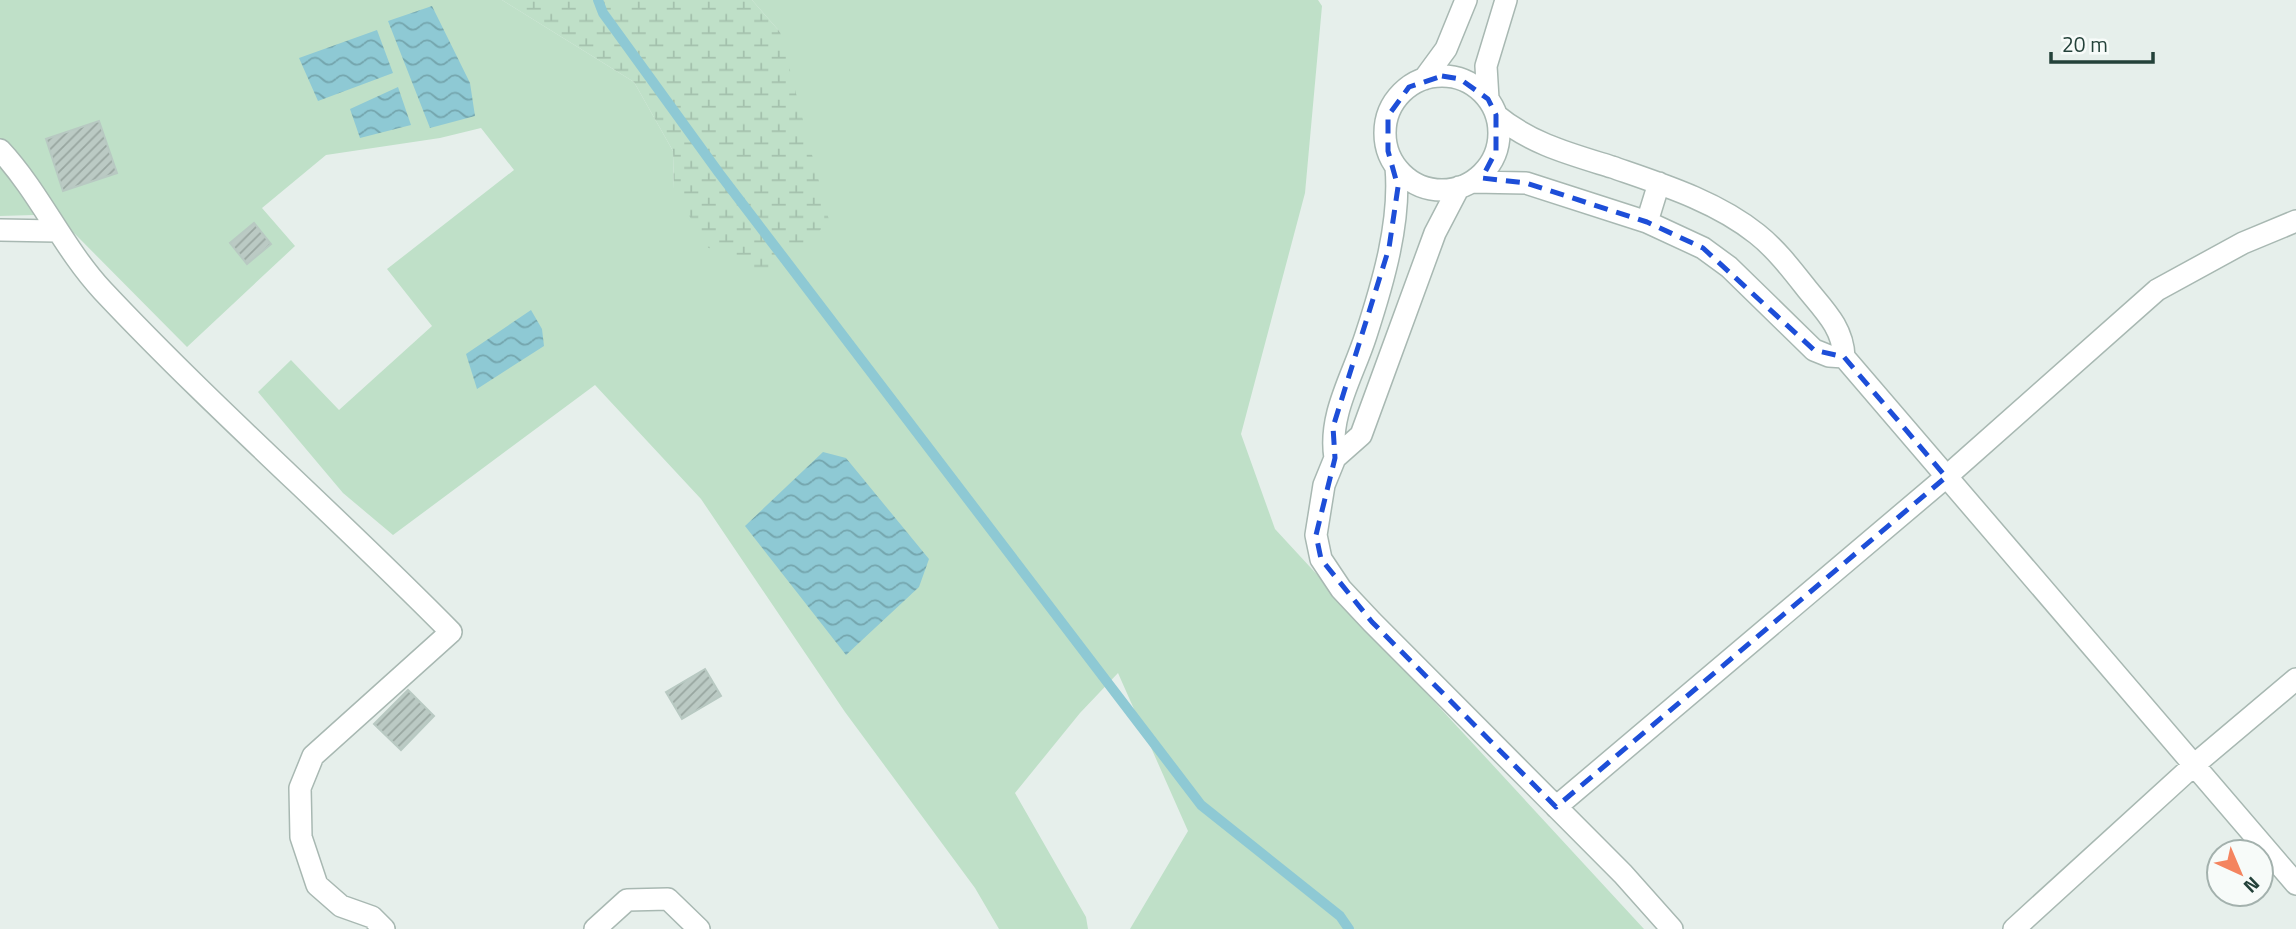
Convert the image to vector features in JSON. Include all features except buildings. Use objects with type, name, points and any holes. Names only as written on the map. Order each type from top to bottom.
[{"type":"street","points":[[1424,79],[1447,49],[1466,0]]},
{"type":"street","points":[[1335,458],[1361,435],[1435,233],[1466,184],[1488,166],[1496,151],[1499,133],[1486,66],[1506,0]]},
{"type":"street","points":[[1844,357],[1829,356],[1814,350],[1729,267],[1703,248],[1647,222],[1526,183],[1466,184],[1442,190],[1424,187],[1409,180],[1396,167],[1388,151],[1385,133],[1388,116],[1396,100],[1409,87],[1424,79],[1442,76],[1460,79],[1475,87],[1517,132],[1539,144],[1659,183],[1723,212],[1757,233],[1785,261],[1836,325],[1843,340],[1844,357],[2296,884]]},
{"type":"street","points":[[0,150],[20,174],[56,231],[101,289],[359,538],[451,632],[313,756],[300,788],[302,838],[317,885],[341,906],[372,917],[384,929]]},
{"type":"street","points":[[1396,167],[1397,206],[1389,248],[1366,334],[1333,427],[1335,458],[1324,485],[1316,535],[1321,559],[1341,589],[1372,622],[1556,807],[1672,929]]},
{"type":"street","points":[[1647,222],[1659,183]]},
{"type":"street","points":[[1556,807],[1945,477],[2157,290],[2243,243],[2296,221]]},
{"type":"street","points":[[0,230],[56,231]]},
{"type":"street","points":[[2014,929],[2194,765],[2296,679]]},
{"type":"street","points":[[595,929],[627,900],[668,899],[699,929]]},
{"type":"highlighted area","points":[[1442,76],[1460,79],[1488,99],[1496,115],[1496,151],[1482,178],[1526,183],[1647,222],[1703,248],[1814,350],[1844,357],[1946,477],[1556,807],[1372,622],[1321,559],[1316,535],[1335,458],[1333,427],[1389,248],[1398,187],[1388,151],[1388,116],[1409,87]]},
{"type":"green space","points":[[0,0],[502,0],[634,82],[673,151],[674,189],[780,32],[752,0],[1318,0],[1322,6],[1305,193],[1241,434],[1275,529],[1644,929],[1130,929],[1188,831],[1118,673],[1080,713],[1015,793],[1086,917],[1088,929],[999,929],[975,888],[845,712],[701,499],[595,385],[393,535],[343,493],[258,392],[291,360],[339,410],[432,326],[387,269],[514,170],[481,128],[440,138],[326,155],[262,208],[295,246],[187,347],[75,234],[34,215],[0,216]]},
{"type":"green space","points":[[502,0],[752,0],[780,32],[829,220],[804,249],[764,275],[707,247],[674,189],[673,151],[634,82]]},
{"type":"water","points":[[432,6],[470,83],[475,116],[430,128],[388,21]]},
{"type":"water","points":[[377,30],[393,73],[318,101],[299,58]]},
{"type":"water","points":[[398,87],[411,125],[360,138],[350,109]]},
{"type":"water","points":[[531,310],[542,329],[544,346],[477,389],[466,354]]},
{"type":"water","points":[[823,452],[846,458],[929,559],[919,587],[846,655],[745,526]]},
{"type":"waterway","points":[[598,0],[603,13],[719,173],[1201,805],[1340,916],[1349,929]]}]
